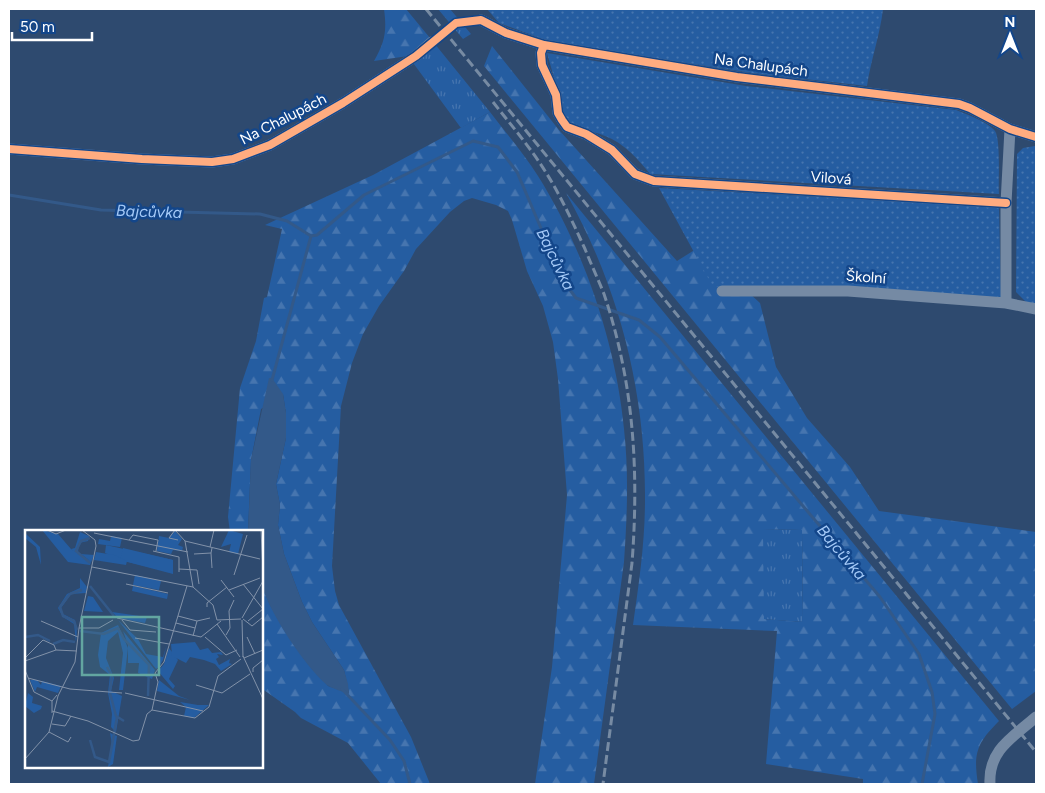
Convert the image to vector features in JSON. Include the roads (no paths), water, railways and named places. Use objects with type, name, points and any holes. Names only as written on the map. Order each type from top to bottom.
[{"type":"street","name":"Na Chalupách","points":[[481,20],[506,33],[544,45],[737,76],[959,104],[1010,129],[1036,137]]},
{"type":"street","name":"Na Chalupách","points":[[9,149],[142,159],[212,162],[233,159],[270,145],[343,104],[416,56],[432,42]]},
{"type":"street","name":"Vilová","points":[[544,45],[541,53],[542,65],[556,95],[558,114],[567,127],[586,134],[612,150],[635,174],[654,181],[1006,203]]},
{"type":"street","points":[[1006,303],[1006,203],[1010,129]]},
{"type":"street","name":"Školní","points":[[722,291],[848,291],[1006,303],[1036,308]]},
{"type":"street","points":[[990,784],[989,776],[996,753],[1034,719]]},
{"type":"waterway","name":"Bajcůvka","points":[[9,195],[101,210],[260,214],[287,221],[311,236],[317,235],[364,195],[473,141],[498,147],[517,172],[564,282],[576,298],[639,320],[660,337],[880,597],[919,654],[932,692],[935,714],[922,784]]},
{"type":"waterway","points":[[272,380],[311,236]]},
{"type":"waterway","points":[[342,689],[390,740],[404,761],[410,784]]},
{"type":"railway","points":[[426,9],[1036,752]]},
{"type":"railway","points":[[493,102],[527,145],[562,200],[604,294],[614,327],[628,394],[632,427],[635,495],[632,563],[603,784]]}]
